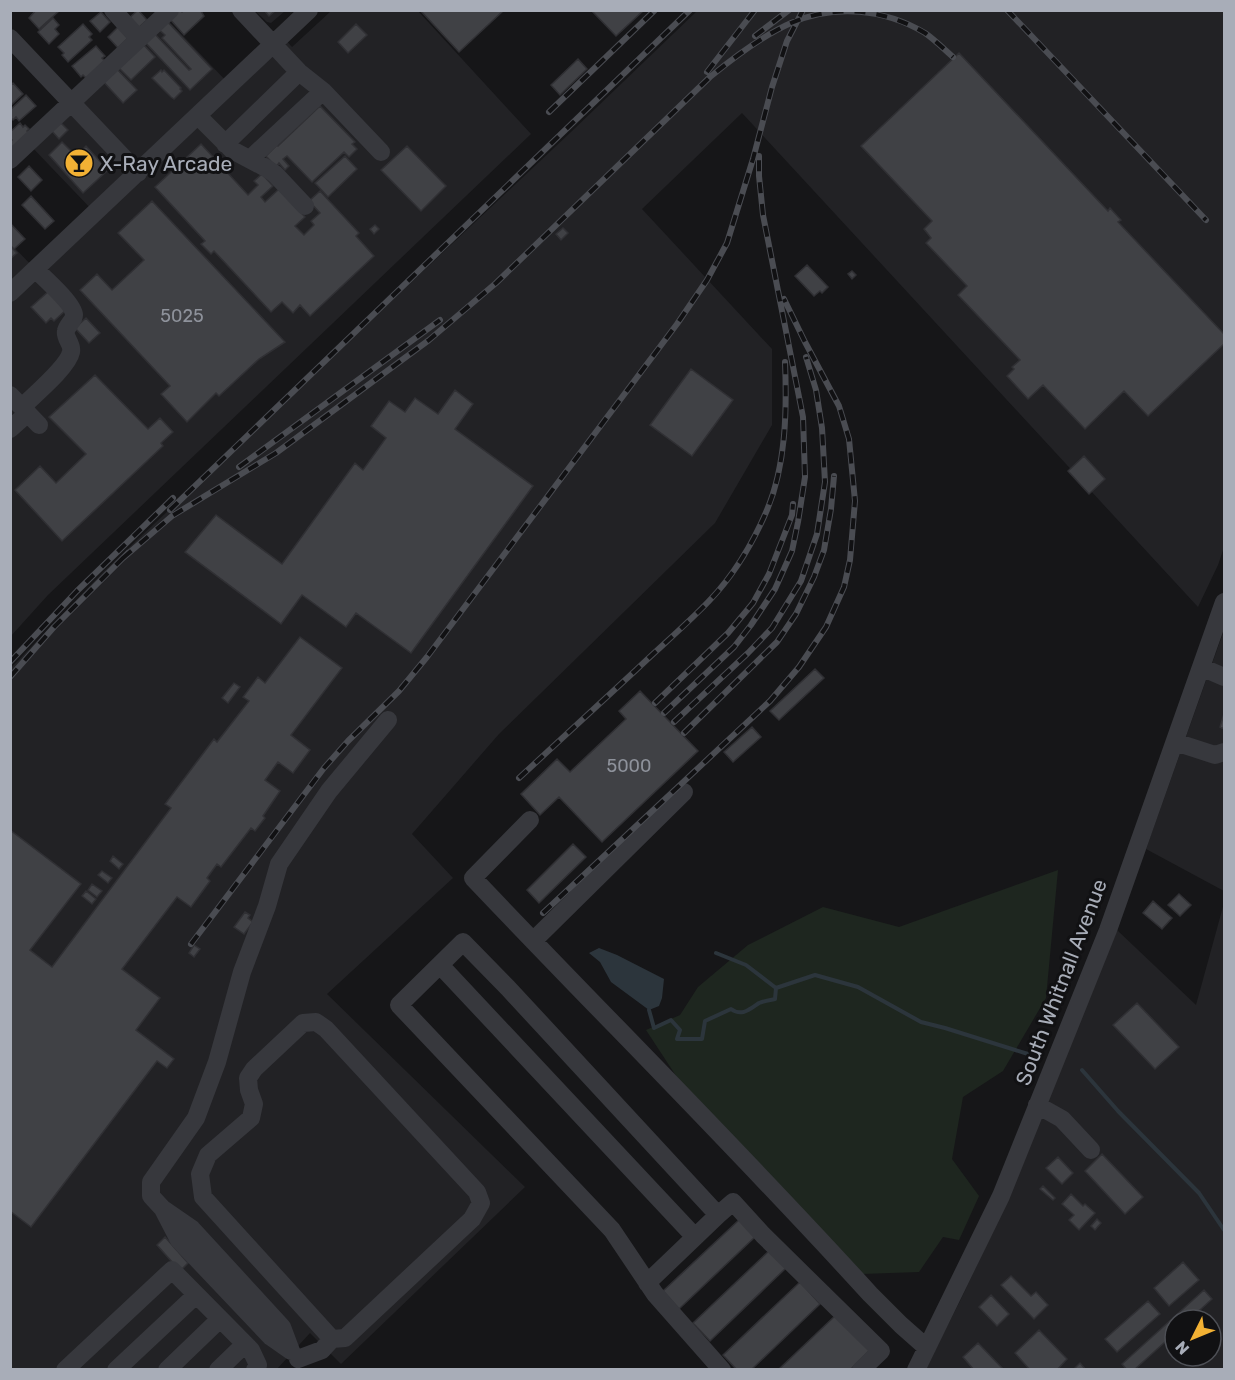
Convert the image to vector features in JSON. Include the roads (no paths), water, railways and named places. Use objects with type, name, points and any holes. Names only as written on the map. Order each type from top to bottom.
[{"type":"street","points":[[113,10],[139,39]]},
{"type":"street","points":[[10,160],[170,10]]},
{"type":"street","points":[[241,10],[299,72],[323,91],[381,152]]},
{"type":"street","points":[[10,293],[309,10]]},
{"type":"street","points":[[10,38],[138,173]]},
{"type":"street","points":[[225,144],[299,72]]},
{"type":"street","points":[[250,159],[323,91]]},
{"type":"street","points":[[198,116],[232,150],[275,174],[305,207]]},
{"type":"street","points":[[10,429],[69,360],[72,349],[66,330],[74,315],[72,308],[35,270]]},
{"type":"street","name":"South Whitnall Avenue","points":[[916,1370],[1001,1196],[1108,930],[1224,602]]},
{"type":"street","points":[[1201,667],[1224,677]]},
{"type":"street","points":[[295,1360],[282,1327],[192,1229],[163,1209],[151,1196],[151,1182],[196,1118],[217,1062],[242,972],[267,906],[279,864],[328,791],[388,720]]},
{"type":"street","points":[[1175,742],[1215,755],[1224,752]]},
{"type":"street","points":[[533,941],[684,792]]},
{"type":"street","points":[[531,820],[474,878],[666,1077],[870,1294],[927,1348]]},
{"type":"street","points":[[718,1215],[463,942],[399,1005],[612,1230],[647,1283],[722,1370]]},
{"type":"street","points":[[440,965],[695,1237]]},
{"type":"street","points":[[295,1360],[322,1350],[332,1339],[345,1338],[472,1219],[481,1203],[477,1192],[326,1029],[316,1022],[303,1023],[254,1069],[248,1078],[254,1104],[251,1118],[208,1155],[200,1174],[203,1197],[332,1339]]},
{"type":"street","points":[[1037,1105],[1062,1119],[1091,1150]]},
{"type":"street","points":[[647,1283],[733,1202],[763,1235],[880,1351],[861,1370]]},
{"type":"street","points":[[163,1209],[179,1240],[295,1360]]},
{"type":"street","points":[[178,1277],[197,1260]]},
{"type":"street","points":[[66,1370],[172,1270],[251,1350],[258,1365],[255,1370]]},
{"type":"street","points":[[116,1370],[196,1295]]},
{"type":"street","points":[[167,1370],[220,1319]]},
{"type":"street","points":[[218,1370],[245,1344]]},
{"type":"waterway","points":[[716,953],[746,965],[776,988]]},
{"type":"waterway","points":[[776,988],[815,975],[858,987],[921,1022],[1028,1054]]},
{"type":"waterway","points":[[649,1010],[654,1028],[671,1020],[680,1030],[677,1039],[702,1039],[705,1021],[731,1009],[742,1012],[759,1003],[775,999],[776,988]]},
{"type":"waterway","points":[[1082,1070],[1118,1111],[1199,1193],[1224,1230]]},
{"type":"railway","points":[[549,112],[655,10]]},
{"type":"railway","points":[[170,510],[690,10]]},
{"type":"railway","points":[[707,72],[755,10]]},
{"type":"railway","points":[[755,36],[789,10]]},
{"type":"railway","points":[[191,944],[324,768],[399,691],[427,657],[677,324],[707,280],[727,243],[787,41],[803,10]]},
{"type":"railway","points":[[1007,10],[1206,220]]},
{"type":"railway","points":[[123,558],[172,516],[276,453],[429,340],[496,283],[710,77],[770,34],[791,23],[825,13],[842,11],[877,14],[910,25],[925,33],[953,57]]},
{"type":"railway","points":[[664,713],[734,647],[751,625],[775,589],[792,551],[798,522],[805,477],[803,417],[763,215],[759,156]]},
{"type":"railway","points":[[543,913],[770,701],[799,667],[826,627],[844,587],[850,560],[855,501],[849,439],[839,406],[784,299]]},
{"type":"railway","points":[[239,467],[440,320]]},
{"type":"railway","points":[[674,722],[772,628],[801,581],[817,534],[825,482],[822,428],[816,390],[806,357]]},
{"type":"railway","points":[[519,778],[700,610],[727,580],[742,558],[767,510],[778,475],[784,437],[785,362]]},
{"type":"railway","points":[[684,733],[777,642],[796,614],[824,550],[834,476]]},
{"type":"railway","points":[[10,662],[77,591],[173,498]]},
{"type":"railway","points":[[655,703],[728,633],[753,603],[769,574],[792,515],[793,504]]},
{"type":"railway","points":[[10,677],[54,627],[128,553]]},
{"type":"place","name":"X-Ray Arcade","points":[[79,163]]}]
